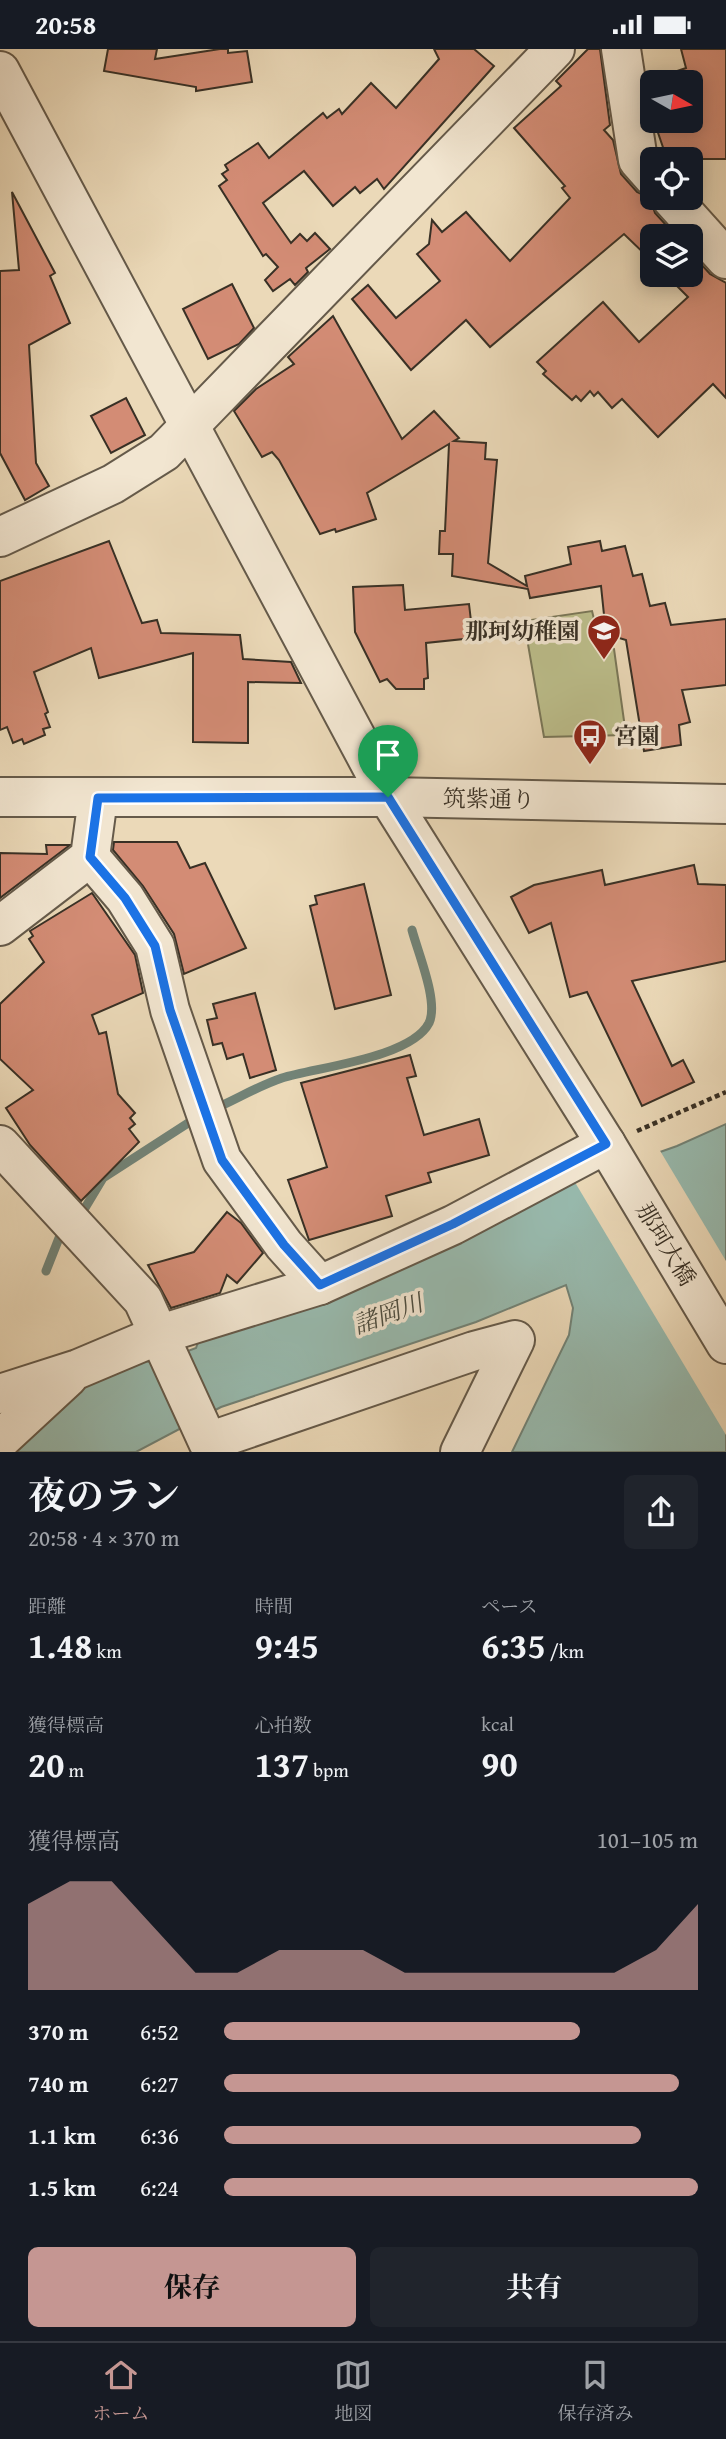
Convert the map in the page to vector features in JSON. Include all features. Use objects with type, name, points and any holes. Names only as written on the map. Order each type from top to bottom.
[{"type":"street","points":[[0,537],[113,484],[164,452],[555,49]]},
{"type":"street","points":[[621,49],[640,162]]},
{"type":"street","name":"那珂大橋","points":[[0,71],[388,797],[606,1144],[726,1344]]},
{"type":"street","points":[[682,210],[726,259]]},
{"type":"street","name":"筑紫通り","points":[[0,797],[388,797],[726,804]]},
{"type":"street","points":[[0,926],[90,857],[98,798]]},
{"type":"street","points":[[90,857],[125,898],[155,946],[170,1010],[222,1160],[284,1245],[320,1285]]},
{"type":"street","points":[[0,1394],[320,1285],[453,1224],[606,1144]]},
{"type":"street","points":[[0,1145],[143,1300],[164,1340],[199,1441],[515,1340],[460,1452]]},
{"type":"street","points":[[0,1440],[78,1369]]},
{"type":"path","points":[[606,1144],[726,1092]]},
{"type":"green space","points":[[592,611],[600,643],[614,649],[626,735],[544,737],[524,621]]},
{"type":"water","name":"諸岡川","points":[[726,1124],[726,1452],[512,1452],[569,1335],[573,1308],[566,1285],[476,1322],[221,1407],[136,1452],[5,1452],[78,1388],[139,1360],[156,1363],[196,1348],[201,1334],[575,1182],[677,1146]]},
{"type":"pier","points":[[659,1149],[726,1261],[726,1435],[573,1179]]},
{"type":"building","points":[[108,49],[157,49],[155,59],[220,49],[228,49],[228,53],[247,51],[252,82],[196,91],[196,87],[104,71]]},
{"type":"building","points":[[434,49],[474,49],[494,66],[384,189],[377,179],[360,193],[355,187],[333,206],[304,171],[263,203],[291,243],[300,234],[307,241],[315,233],[330,249],[306,268],[308,272],[295,285],[290,279],[273,291],[265,280],[278,267],[266,254],[263,256],[219,186],[227,180],[222,174],[228,170],[225,165],[258,143],[269,158],[323,113],[327,118],[339,109],[342,114],[371,83],[396,108],[439,59]]},
{"type":"building","points":[[588,49],[600,49],[610,125],[604,130],[613,140],[621,174],[640,193],[640,210],[654,210],[665,224],[640,224],[640,249],[624,234],[490,347],[466,320],[411,370],[352,299],[368,285],[396,318],[440,281],[417,254],[429,244],[432,220],[442,232],[466,212],[510,261],[570,198],[562,188],[565,186],[514,128],[561,86],[556,81]]},
{"type":"building","points":[[681,49],[726,49],[726,159],[703,159],[703,147],[663,147],[658,133],[704,133],[704,70],[680,70],[686,68]]},
{"type":"building","points":[[12,192],[55,273],[50,276],[70,323],[29,345],[36,463],[49,486],[25,500],[0,453],[0,271],[19,270]]},
{"type":"building","points":[[703,266],[710,274],[726,283],[726,398],[713,384],[658,437],[622,399],[612,408],[598,392],[594,396],[590,391],[581,401],[576,396],[572,400],[543,374],[546,371],[537,362],[603,302],[639,342],[688,297],[678,287],[703,287]]},
{"type":"building","points":[[232,284],[254,328],[239,344],[208,359],[183,309]]},
{"type":"building","points":[[333,316],[402,439],[434,411],[459,438],[454,441],[486,443],[485,459],[497,460],[488,563],[527,586],[525,576],[571,564],[568,547],[600,541],[602,551],[625,546],[633,576],[642,574],[650,606],[665,603],[671,625],[726,619],[726,685],[682,690],[690,722],[679,725],[681,745],[644,751],[626,640],[606,634],[601,586],[530,598],[528,589],[452,576],[453,554],[439,554],[440,531],[445,531],[449,444],[367,493],[376,519],[336,532],[335,529],[320,534],[279,460],[272,452],[262,457],[234,411],[256,389],[294,364],[288,357]]},
{"type":"building","points":[[126,398],[145,435],[111,453],[91,416]]},
{"type":"building","points":[[109,541],[142,623],[157,620],[161,633],[240,635],[243,659],[291,662],[301,683],[248,682],[248,743],[193,742],[193,653],[99,678],[91,648],[34,672],[48,712],[45,714],[50,727],[43,729],[45,735],[24,744],[22,739],[13,743],[7,727],[0,730],[0,581]]},
{"type":"building","points":[[403,585],[405,610],[469,604],[473,638],[426,643],[428,678],[424,679],[424,689],[396,689],[387,679],[380,682],[355,632],[353,587]]},
{"type":"building","points":[[114,842],[177,842],[190,868],[205,863],[246,948],[184,974],[174,934],[143,886],[113,850]]},
{"type":"building","points":[[46,845],[70,845],[0,898],[0,853],[47,854]]},
{"type":"building","points":[[694,865],[698,884],[726,885],[726,961],[632,981],[672,1066],[683,1060],[694,1082],[642,1106],[587,992],[570,997],[551,923],[529,933],[511,897],[534,885],[602,870],[605,885]]},
{"type":"building","points":[[364,884],[391,995],[335,1009],[310,906],[317,904],[315,896]]},
{"type":"building","points":[[92,893],[135,955],[143,993],[92,1015],[99,1034],[106,1032],[118,1094],[135,1113],[130,1118],[135,1124],[129,1129],[139,1142],[81,1201],[30,1145],[6,1108],[33,1090],[0,1059],[0,1004],[44,962],[29,939],[33,936],[30,931]]},
{"type":"building","points":[[255,993],[276,1070],[250,1078],[243,1054],[227,1059],[222,1043],[213,1045],[207,1020],[217,1018],[213,1004]]},
{"type":"building","points":[[410,1055],[416,1076],[407,1078],[424,1135],[479,1119],[489,1155],[428,1173],[431,1182],[386,1196],[392,1216],[309,1240],[288,1180],[327,1167],[301,1083]]},
{"type":"building","points":[[227,1212],[241,1223],[263,1253],[237,1283],[227,1275],[220,1293],[171,1308],[148,1265],[194,1252]]},
{"type":"waterway","points":[[214,1109],[282,1078],[384,1053],[419,1035],[429,1023],[431,1003],[430,990],[412,930]]},
{"type":"waterway","points":[[76,1216],[85,1208],[103,1178],[199,1116]]},
{"type":"waterway","points":[[46,1271],[63,1228]]},
{"type":"place","name":"那珂幼稚園","points":[[604,661]]},
{"type":"place","name":"宮園","points":[[590,766]]},
{"type":"route","points":[[388,797],[606,1144],[453,1224],[320,1285],[284,1245],[222,1160],[170,1010],[155,946],[125,898],[90,857],[93,833],[98,798],[388,797]]}]
